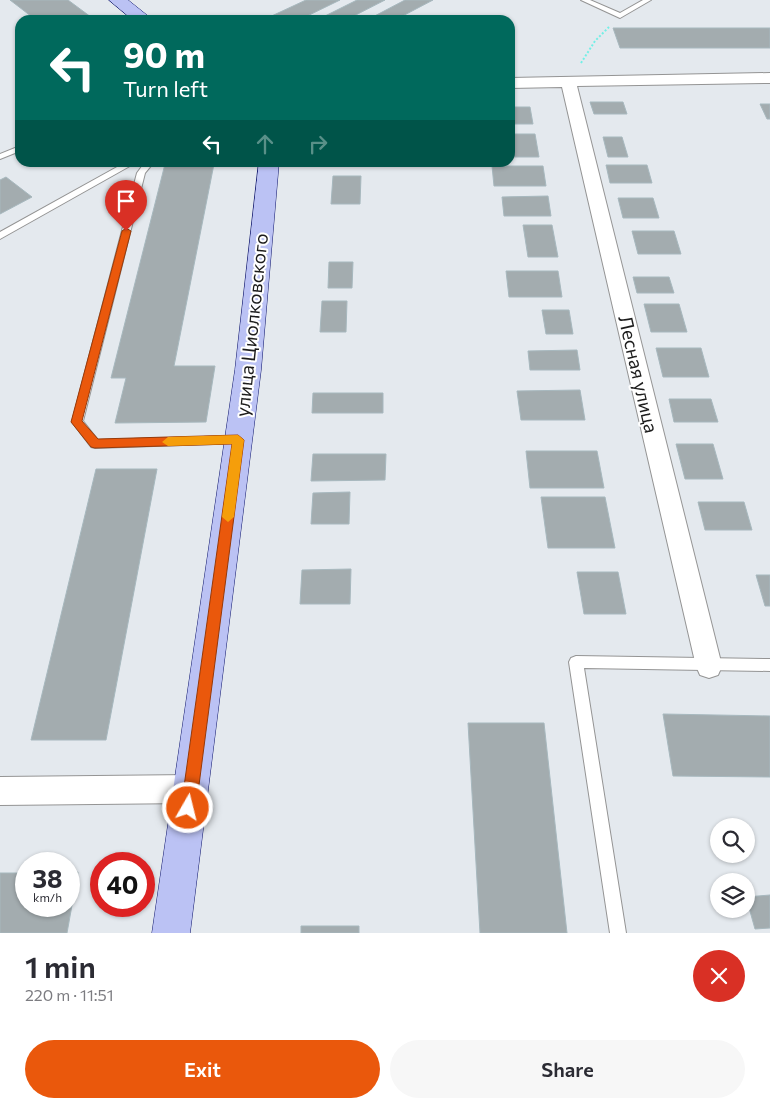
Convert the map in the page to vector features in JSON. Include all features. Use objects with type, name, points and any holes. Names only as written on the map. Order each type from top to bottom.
[{"type":"street","points":[[117,0],[137,15]]},
{"type":"street","points":[[515,83],[770,78]]},
{"type":"street","name":"Лесная улица","points":[[569,83],[709,666]]},
{"type":"street","name":"улица Циолковского","points":[[172,933],[238,440],[267,167]]},
{"type":"street","points":[[0,791],[191,789]]},
{"type":"lane","points":[[584,0],[620,16],[648,0]]},
{"type":"lane","points":[[0,157],[15,150]]},
{"type":"lane","points":[[0,236],[125,167]]},
{"type":"lane","points":[[146,167],[141,173],[77,422],[95,444],[238,440]]},
{"type":"lane","points":[[618,933],[576,662],[709,666],[770,665]]},
{"type":"path","points":[[569,83],[595,41],[620,16]]},
{"type":"building","points":[[10,0],[68,0],[88,15],[30,15]]},
{"type":"building","points":[[306,0],[340,0],[309,15],[274,15]]},
{"type":"building","points":[[357,0],[385,0],[356,15],[327,15]]},
{"type":"building","points":[[405,0],[433,0],[404,15],[376,15]]},
{"type":"building","points":[[613,28],[770,28],[770,48],[620,48]]},
{"type":"building","points":[[590,102],[623,102],[627,114],[594,114]]},
{"type":"building","points":[[760,104],[770,104],[770,119],[767,119]]},
{"type":"building","points":[[515,107],[530,107],[533,124],[515,124]]},
{"type":"building","points":[[515,134],[535,134],[539,157],[515,157]]},
{"type":"building","points":[[603,137],[622,137],[628,157],[608,157]]},
{"type":"building","points":[[606,165],[647,165],[652,183],[610,183]]},
{"type":"building","points":[[543,166],[546,186],[494,186],[492,167]]},
{"type":"building","points":[[164,167],[213,167],[174,366],[215,366],[206,422],[115,423],[126,378],[111,378]]},
{"type":"building","points":[[333,176],[361,176],[360,204],[331,204]]},
{"type":"building","points":[[6,177],[32,197],[0,214],[0,180]]},
{"type":"building","points":[[548,196],[551,216],[504,216],[502,197]]},
{"type":"building","points":[[618,198],[653,198],[659,218],[623,218]]},
{"type":"building","points":[[523,225],[552,225],[558,257],[528,257]]},
{"type":"building","points":[[632,231],[674,231],[681,254],[638,254]]},
{"type":"building","points":[[329,262],[353,262],[352,288],[328,288]]},
{"type":"building","points":[[506,271],[558,271],[562,297],[509,297]]},
{"type":"building","points":[[633,277],[669,277],[674,293],[637,293]]},
{"type":"building","points":[[322,301],[347,301],[346,332],[320,332]]},
{"type":"building","points":[[644,304],[679,304],[687,332],[651,332]]},
{"type":"building","points":[[542,310],[569,310],[573,334],[546,334]]},
{"type":"building","points":[[656,348],[701,348],[709,377],[663,377]]},
{"type":"building","points":[[577,350],[580,370],[530,370],[528,351]]},
{"type":"building","points":[[580,390],[585,420],[521,420],[517,391]]},
{"type":"building","points":[[313,393],[383,393],[383,413],[312,413]]},
{"type":"building","points":[[669,399],[711,399],[718,422],[674,422]]},
{"type":"building","points":[[676,444],[713,444],[723,479],[685,479]]},
{"type":"building","points":[[526,451],[597,451],[604,488],[530,488]]},
{"type":"building","points":[[313,454],[386,454],[385,480],[311,481]]},
{"type":"building","points":[[96,469],[157,469],[106,740],[31,740]]},
{"type":"building","points":[[350,492],[349,524],[311,524],[313,493]]},
{"type":"building","points":[[541,497],[605,497],[615,548],[548,548]]},
{"type":"building","points":[[698,502],[744,502],[752,530],[705,530]]},
{"type":"building","points":[[351,569],[350,604],[300,604],[302,570]]},
{"type":"building","points":[[577,572],[618,572],[626,614],[584,614]]},
{"type":"building","points":[[756,575],[770,575],[770,606],[765,606]]},
{"type":"building","points":[[663,714],[770,716],[770,777],[673,776]]},
{"type":"building","points":[[468,723],[544,723],[567,933],[480,933]]},
{"type":"building","points":[[0,873],[15,873],[15,917],[70,917],[67,933],[0,933]]},
{"type":"building","points":[[770,895],[770,928],[755,929],[752,918],[755,918],[755,896]]},
{"type":"building","points":[[301,926],[359,926],[359,933],[301,933]]},
{"type":"slow traffic","points":[[168,442],[238,440],[228,517]]},
{"type":"route","points":[[126,231],[77,422],[95,444],[238,440],[188,808]]}]
